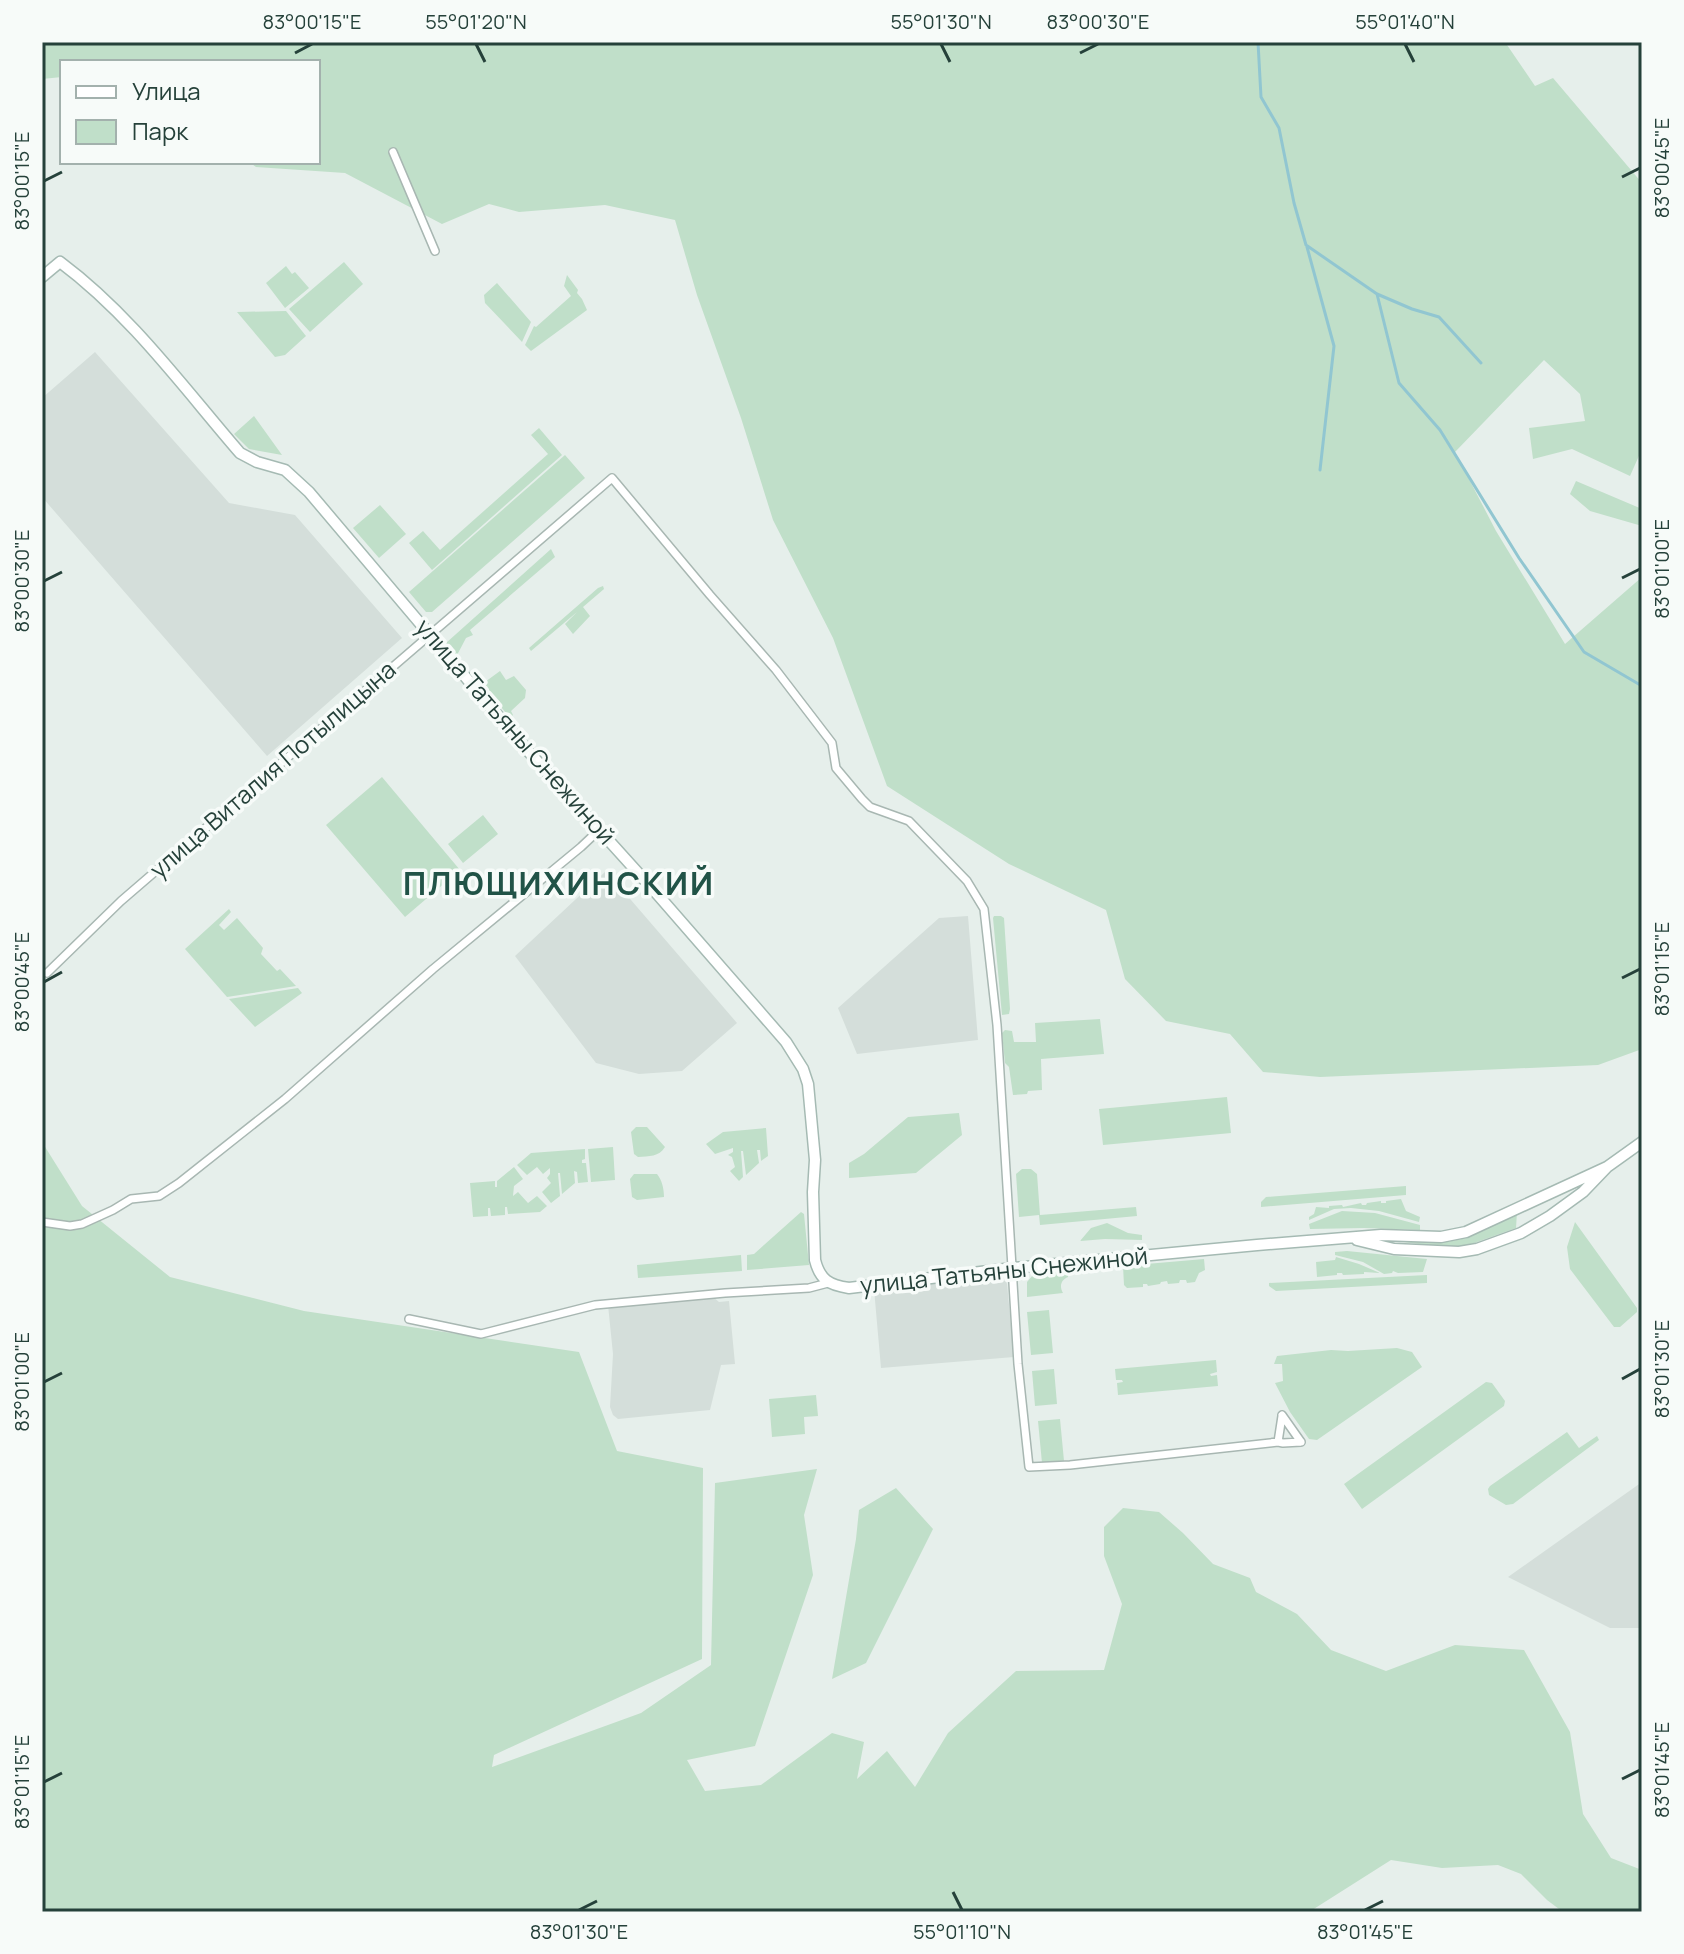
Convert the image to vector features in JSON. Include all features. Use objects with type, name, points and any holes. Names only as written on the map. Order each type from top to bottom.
[{"type":"street","points":[[393,152],[435,251]]},
{"type":"street","name":"улица Татьяны Снежиной","points":[[42,277],[60,262],[105,300],[157,354],[240,453],[257,462],[285,470],[297,479],[528,751],[786,1042],[803,1069],[808,1084],[815,1160],[815,1260],[828,1283],[849,1288],[1013,1268],[1257,1245],[1394,1235],[1441,1237],[1466,1232],[1607,1167]]},
{"type":"street","name":"улица Виталия Потылицына","points":[[47,973],[121,901],[612,478],[776,670],[832,743],[836,768],[862,799],[870,807],[909,821],[967,881],[984,909],[997,1025],[1013,1268]]},
{"type":"street","points":[[42,1222],[70,1226],[82,1224],[131,1199],[159,1196],[179,1183],[285,1099],[433,969],[599,830]]},
{"type":"street","points":[[1607,1167],[1642,1142]]},
{"type":"street","name":"улица Татьяны Снежиной","points":[[1351,1239],[1394,1249],[1459,1252],[1477,1249],[1521,1233],[1583,1192],[1607,1167]]},
{"type":"street","points":[[1013,1268],[1018,1364],[1029,1467],[1278,1442]]},
{"type":"street","points":[[409,1319],[481,1334],[595,1305],[809,1288],[828,1283]]},
{"type":"shaded area","points":[[95,352],[229,503],[295,515],[402,638],[267,756],[42,497],[42,398]]},
{"type":"shaded area","points":[[606,871],[737,1023],[682,1071],[639,1074],[596,1063],[515,956]]},
{"type":"shaded area","points":[[968,916],[978,1040],[857,1054],[838,1008],[939,918]]},
{"type":"shaded area","points":[[999,1275],[1007,1284],[1014,1357],[881,1368],[874,1289]]},
{"type":"shaded area","points":[[712,1296],[719,1302],[729,1301],[735,1364],[721,1365],[710,1410],[618,1419],[610,1407],[613,1354],[608,1305]]},
{"type":"shaded area","points":[[1642,1482],[1642,1628],[1610,1628],[1508,1577]]},
{"type":"green space","points":[[42,42],[1505,42],[1535,86],[1553,78],[1642,183],[1642,449],[1630,476],[1572,449],[1533,459],[1529,428],[1585,421],[1580,394],[1544,360],[1455,452],[1496,531],[1565,644],[1642,577],[1642,1049],[1598,1065],[1320,1077],[1263,1072],[1230,1034],[1166,1021],[1125,979],[1106,910],[1009,864],[887,786],[833,638],[773,520],[675,220],[605,205],[519,212],[489,204],[442,224],[345,173],[256,167],[252,164],[320,164],[320,60],[60,60],[60,77],[42,79]]},
{"type":"green space","points":[[344,262],[363,284],[310,332],[289,309]]},
{"type":"green space","points":[[286,266],[309,288],[285,308],[266,283]]},
{"type":"green space","points":[[567,275],[587,310],[531,351],[525,345],[534,326],[571,296],[564,286]]},
{"type":"green space","points":[[497,283],[531,322],[522,342],[485,303],[484,295]]},
{"type":"green space","points":[[286,311],[306,336],[285,355],[275,357],[237,312]]},
{"type":"green space","points":[[254,416],[282,455],[249,449],[234,434]]},
{"type":"green space","points":[[539,428],[562,455],[432,570],[409,543],[423,531],[440,550],[548,454],[531,435]]},
{"type":"green space","points":[[565,455],[585,478],[432,612],[426,612],[409,592]]},
{"type":"green space","points":[[1576,481],[1642,509],[1642,526],[1590,511],[1570,494]]},
{"type":"green space","points":[[380,505],[406,534],[379,558],[353,528]]},
{"type":"green space","points":[[551,549],[555,557],[470,630],[473,635],[466,638],[456,657],[446,643]]},
{"type":"green space","points":[[603,586],[604,589],[583,607],[590,616],[573,634],[565,624],[577,612],[531,651],[529,648]]},
{"type":"green space","points":[[500,671],[506,680],[514,676],[526,690],[525,698],[511,711],[513,715],[510,718],[484,686]]},
{"type":"green space","points":[[382,777],[460,870],[405,917],[326,825]]},
{"type":"green space","points":[[483,815],[498,834],[463,863],[448,844]]},
{"type":"green space","points":[[229,909],[231,912],[219,925],[224,930],[237,918],[263,948],[261,954],[296,986],[227,997],[185,949]]},
{"type":"green space","points":[[993,918],[1004,918],[1010,1009],[1009,1014],[1002,1015]]},
{"type":"green space","points":[[298,988],[302,993],[255,1027],[229,999]]},
{"type":"green space","points":[[1100,1019],[1104,1054],[1041,1059],[1042,1090],[1013,1095],[1009,1067],[1005,1063],[1002,1033],[1005,1030],[1012,1031],[1014,1042],[1036,1042],[1035,1023]]},
{"type":"green space","points":[[1227,1097],[1231,1133],[1103,1145],[1099,1109]]},
{"type":"green space","points":[[959,1113],[962,1135],[916,1173],[849,1178],[849,1163],[908,1117]]},
{"type":"green space","points":[[636,1127],[647,1127],[665,1147],[663,1150],[650,1156],[638,1157],[634,1154],[631,1132]]},
{"type":"green space","points":[[766,1128],[768,1156],[761,1161],[760,1150],[757,1150],[759,1163],[746,1175],[741,1151],[743,1177],[739,1181],[730,1171],[735,1167],[732,1157],[728,1155],[733,1148],[715,1154],[706,1144],[723,1132]]},
{"type":"green space","points":[[42,1142],[82,1206],[170,1277],[304,1311],[579,1352],[617,1451],[703,1468],[702,1659],[494,1755],[492,1767],[641,1713],[711,1665],[715,1483],[817,1469],[804,1515],[813,1575],[755,1746],[687,1760],[705,1791],[761,1785],[832,1733],[864,1742],[857,1779],[887,1751],[915,1787],[948,1733],[1016,1671],[1104,1670],[1122,1604],[1104,1556],[1104,1527],[1123,1508],[1159,1512],[1213,1564],[1250,1578],[1256,1592],[1297,1614],[1331,1650],[1386,1671],[1455,1645],[1524,1650],[1570,1732],[1583,1814],[1611,1858],[1642,1870],[1642,1912],[1563,1912],[1521,1874],[1498,1865],[1442,1868],[1391,1860],[1309,1912],[42,1912]]},
{"type":"green space","points":[[613,1147],[615,1180],[591,1182],[588,1149]]},
{"type":"green space","points":[[585,1149],[582,1163],[586,1163],[588,1182],[578,1183],[577,1172],[574,1171],[575,1183],[562,1194],[558,1173],[560,1196],[551,1203],[542,1192],[551,1183],[547,1178],[550,1168],[543,1174],[537,1167],[527,1175],[517,1165],[531,1153]]},
{"type":"green space","points":[[514,1167],[523,1179],[514,1186],[513,1196],[518,1192],[528,1203],[537,1196],[547,1206],[540,1212],[508,1214],[505,1207],[505,1215],[491,1216],[488,1208],[488,1216],[473,1217],[470,1183],[495,1181],[497,1187],[497,1181]]},
{"type":"green space","points":[[1022,1169],[1031,1169],[1037,1174],[1040,1215],[1136,1207],[1137,1216],[1040,1225],[1039,1215],[1019,1217],[1016,1174]]},
{"type":"green space","points":[[634,1174],[657,1174],[664,1197],[637,1200],[632,1197],[630,1179]]},
{"type":"green space","points":[[1406,1186],[1406,1195],[1261,1207],[1266,1197]]},
{"type":"green space","points":[[1401,1199],[1406,1211],[1420,1217],[1419,1222],[1379,1211],[1351,1208],[1334,1209],[1309,1220],[1316,1207],[1366,1205]]},
{"type":"green space","points":[[1342,1211],[1375,1213],[1420,1225],[1420,1230],[1310,1229],[1309,1224]]},
{"type":"green space","points":[[801,1212],[804,1214],[809,1265],[747,1270],[747,1255],[754,1254]]},
{"type":"green space","points":[[1517,1212],[1516,1228],[1463,1247],[1388,1240],[1446,1242],[1467,1238]]},
{"type":"green space","points":[[1575,1222],[1637,1308],[1637,1312],[1620,1327],[1614,1327],[1570,1269],[1567,1247]]},
{"type":"green space","points":[[1107,1223],[1128,1233],[1142,1235],[1142,1240],[1080,1241],[1091,1228]]},
{"type":"green space","points":[[1335,1252],[1427,1259],[1423,1272],[1393,1271],[1384,1274],[1363,1262],[1335,1255]]},
{"type":"green space","points":[[741,1255],[742,1271],[638,1278],[637,1265]]},
{"type":"green space","points":[[1336,1257],[1380,1273],[1337,1273],[1317,1277],[1316,1262],[1335,1260]]},
{"type":"green space","points":[[1204,1259],[1205,1270],[1199,1273],[1195,1282],[1180,1280],[1179,1283],[1168,1284],[1167,1281],[1127,1288],[1124,1285],[1123,1266]]},
{"type":"green space","points":[[1068,1271],[1068,1277],[1061,1284],[1063,1293],[1027,1297],[1027,1282],[1033,1275]]},
{"type":"green space","points":[[1427,1275],[1427,1283],[1276,1291],[1269,1286],[1269,1283]]},
{"type":"green space","points":[[1049,1310],[1053,1353],[1031,1355],[1027,1312]]},
{"type":"green space","points":[[1397,1348],[1412,1352],[1422,1367],[1317,1440],[1309,1439],[1275,1383],[1283,1381],[1282,1364],[1274,1364],[1277,1356]]},
{"type":"green space","points":[[1216,1360],[1217,1372],[1210,1374],[1217,1375],[1218,1386],[1118,1395],[1117,1383],[1123,1382],[1116,1380],[1115,1369]]},
{"type":"green space","points":[[1054,1369],[1057,1404],[1035,1406],[1032,1371]]},
{"type":"green space","points":[[1486,1382],[1492,1383],[1505,1401],[1504,1406],[1362,1509],[1344,1484]]},
{"type":"green space","points":[[816,1395],[818,1416],[804,1417],[805,1434],[772,1437],[769,1399]]},
{"type":"green space","points":[[1060,1419],[1064,1461],[1042,1463],[1038,1421]]},
{"type":"green space","points":[[1567,1432],[1579,1448],[1597,1436],[1599,1440],[1513,1504],[1506,1505],[1489,1495],[1490,1486]]},
{"type":"green space","points":[[896,1488],[933,1529],[866,1663],[832,1679],[859,1510]]},
{"type":"waterway","points":[[1258,42],[1261,97],[1279,128],[1306,245],[1377,294],[1439,317],[1481,363]]},
{"type":"waterway","points":[[1307,247],[1334,346],[1320,470]]},
{"type":"waterway","points":[[1377,294],[1399,383],[1440,430],[1519,558],[1584,652],[1642,686]]},
{"type":"district","name":"ПЛЮЩИХИНСКИЙ","points":[[559,884]]}]
